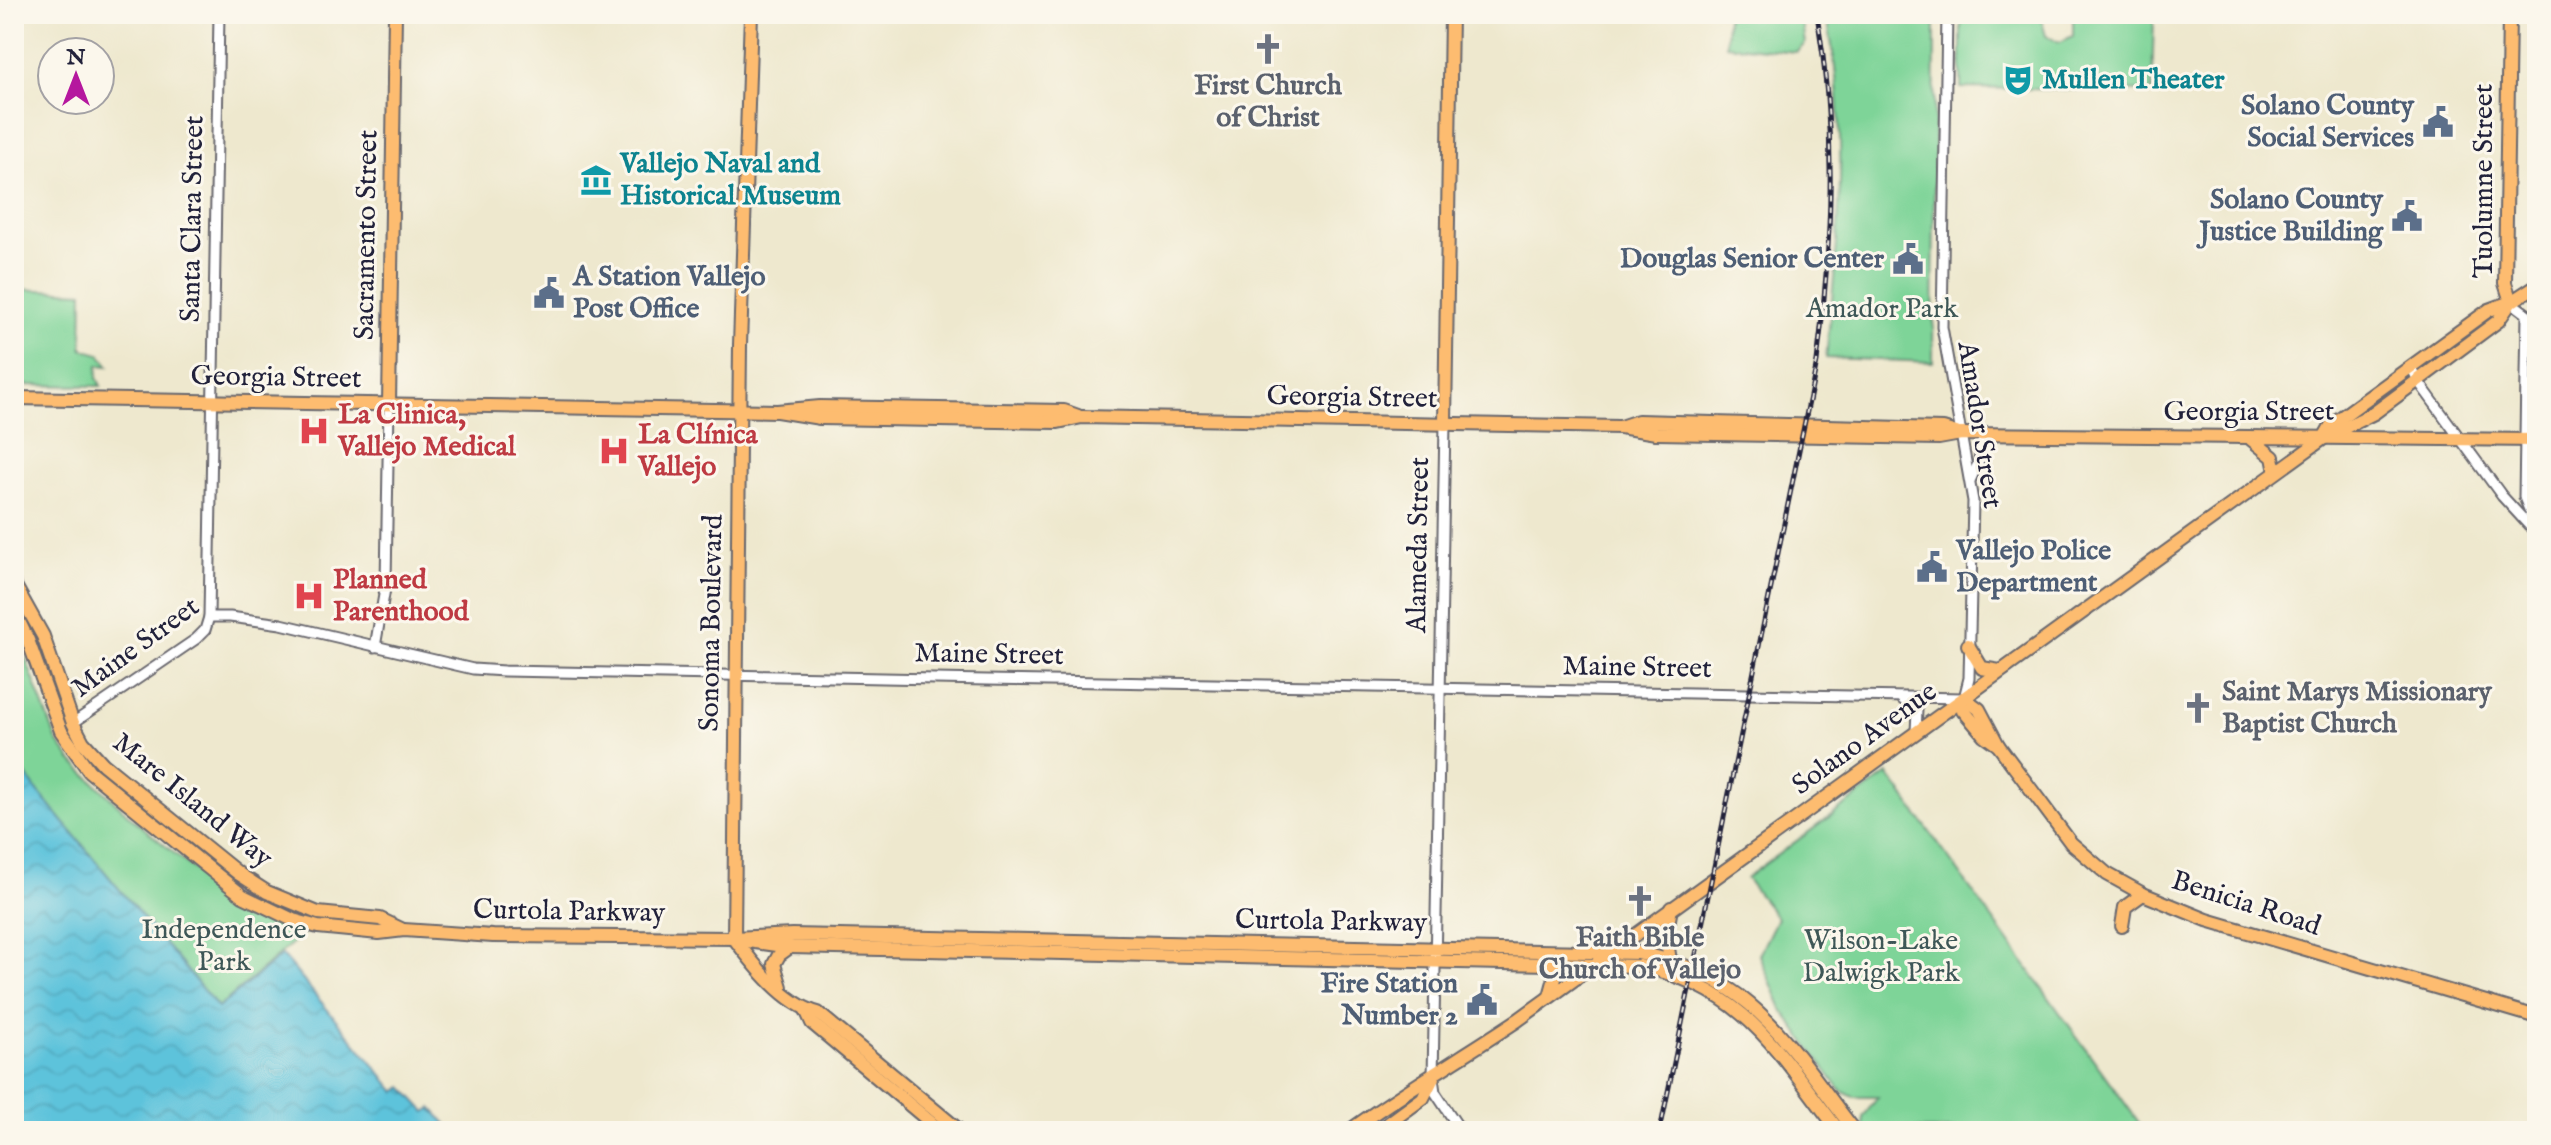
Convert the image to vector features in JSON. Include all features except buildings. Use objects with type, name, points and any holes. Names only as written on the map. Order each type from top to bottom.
[{"type":"main road","name":"Sacramento Street","points":[[389,404],[395,14]]},
{"type":"main road","name":"Sonoma Boulevard","points":[[734,938],[739,410],[751,14]]},
{"type":"main road","name":"Alameda Street","points":[[1445,424],[1451,14]]},
{"type":"main road","name":"Tuolumne Street","points":[[2509,14],[2505,283],[2511,302]]},
{"type":"main road","name":"Solano Avenue","points":[[2324,438],[2332,424],[2411,366],[2489,310],[2511,302],[2537,285]]},
{"type":"main road","name":"Solano Avenue","points":[[1349,1131],[1413,1085],[1433,1078],[1597,962],[2324,438],[2374,413],[2498,321],[2511,302]]},
{"type":"main road","name":"Georgia Street","points":[[14,398],[739,410],[777,411],[820,418],[1058,422],[1082,417],[1620,427],[1656,433],[1939,438],[1984,434],[2251,439],[2390,436],[2530,440]]},
{"type":"main road","points":[[2374,413],[2374,422],[2390,436]]},
{"type":"main road","points":[[2251,439],[2273,457],[2276,472]]},
{"type":"main road","name":"Mare Island Way","points":[[14,584],[43,636],[73,723],[83,742],[103,764],[239,874],[296,914]]},
{"type":"main road","name":"Mare Island Way","points":[[14,611],[28,640],[61,731],[89,771],[243,896],[296,914]]},
{"type":"main road","points":[[1968,645],[1982,668],[2000,671]]},
{"type":"main road","name":"Benicia Road","points":[[1964,698],[1979,709],[1998,745],[2079,853],[2143,894],[2207,920],[2537,1017]]},
{"type":"main road","name":"Maine Street","points":[[61,731],[73,723]]},
{"type":"main road","points":[[2122,926],[2125,907],[2143,894]]},
{"type":"main road","points":[[1670,960],[1666,936],[1671,908]]},
{"type":"main road","name":"Curtola Parkway","points":[[296,914],[380,919],[404,930],[493,936],[734,938],[792,935],[1435,954],[1541,962],[1597,962],[1667,972],[1730,1004],[1775,1043],[1839,1131]]},
{"type":"main road","points":[[734,938],[753,964],[806,1010],[812,1023],[941,1131]]},
{"type":"main road","name":"Curtola Parkway","points":[[734,938],[762,946],[790,947],[1435,954],[1613,950],[1670,960],[1723,984],[1768,1018],[1855,1131]]},
{"type":"main road","points":[[782,990],[774,964],[779,955],[790,947]]},
{"type":"main road","points":[[1541,962],[1549,966],[1555,978],[1549,996]]},
{"type":"main road","points":[[806,1010],[818,1013],[960,1131]]},
{"type":"main road","name":"Solano Avenue","points":[[1378,1131],[1423,1098],[1433,1078]]},
{"type":"street","name":"Santa Clara Street","points":[[209,617],[219,14]]},
{"type":"street","name":"Amador Street","points":[[1947,14],[1942,327],[1973,501],[1969,678],[1964,698]]},
{"type":"street","name":"Tuolumne Street","points":[[2511,302],[2527,314],[2530,440],[2524,486],[2526,507],[2537,532]]},
{"type":"street","points":[[2411,366],[2418,381],[2502,496],[2537,532]]},
{"type":"street","name":"Sacramento Street","points":[[375,647],[386,583],[389,404]]},
{"type":"street","name":"Alameda Street","points":[[1433,1078],[1445,424]]},
{"type":"street","points":[[1970,481],[1979,461],[1984,434]]},
{"type":"street","points":[[2502,496],[2514,496],[2524,486]]},
{"type":"street","name":"Maine Street","points":[[73,723],[196,639],[205,630],[209,617],[272,623],[473,669],[1964,698]]},
{"type":"street","points":[[1899,697],[1917,710],[1916,732]]},
{"type":"street","points":[[1433,1078],[1435,1092],[1461,1131]]},
{"type":"green space","points":[[1727,14],[1801,14],[1805,44],[1796,52],[1726,45]]},
{"type":"green space","name":"Amador Park","points":[[1826,14],[1935,14],[1933,362],[1826,358],[1838,229],[1840,143],[1834,57]]},
{"type":"green space","points":[[2073,14],[2154,14],[2152,91],[1961,88],[1961,23],[1967,18],[2041,18],[2046,36],[2060,42],[2073,36]]},
{"type":"green space","points":[[14,289],[83,292],[82,349],[100,354],[109,366],[98,365],[97,378],[101,386],[14,385]]},
{"type":"green space","name":"Independence Park","points":[[14,628],[57,741],[72,761],[133,819],[227,897],[275,924],[304,933],[218,1008],[35,788],[14,758]]},
{"type":"green space","name":"Wilson-Lake Dalwigk Park","points":[[1888,774],[2145,1131],[1864,1129],[1863,1117],[1878,1097],[1854,1097],[1841,1091],[1783,1011],[1759,955],[1777,918],[1746,878]]},
{"type":"water","points":[[14,758],[35,788],[218,1008],[282,955],[396,1092],[403,1087],[426,1112],[432,1108],[453,1131],[14,1131]]},
{"type":"railway","points":[[1660,1131],[1817,362],[1826,274],[1830,188],[1828,102],[1817,14]]},
{"type":"place","name":"First Church of Christ","points":[[1268,49]]},
{"type":"place","name":"Mullen Theater","points":[[2018,80]]},
{"type":"place","name":"Solano County Social Services","points":[[2438,122]]},
{"type":"place","name":"Vallejo Naval and Historical Museum","points":[[596,180]]},
{"type":"place","name":"Solano County Justice Building","points":[[2407,216]]},
{"type":"place","name":"Douglas Senior Center","points":[[1908,259]]},
{"type":"place","name":"A Station Vallejo Post Office","points":[[549,293]]},
{"type":"place","name":"La Clinica, Vallejo Medical","points":[[314,431]]},
{"type":"place","name":"La Clínica Vallejo","points":[[614,451]]},
{"type":"place","name":"Vallejo Police Department","points":[[1932,567]]},
{"type":"place","name":"Planned Parenthood","points":[[309,596]]},
{"type":"place","name":"Saint Marys Missionary Baptist Church","points":[[2198,708]]},
{"type":"place","name":"Faith Bible Church of Vallejo","points":[[1640,901]]},
{"type":"place","name":"Fire Station Number 2","points":[[1482,1000]]}]
